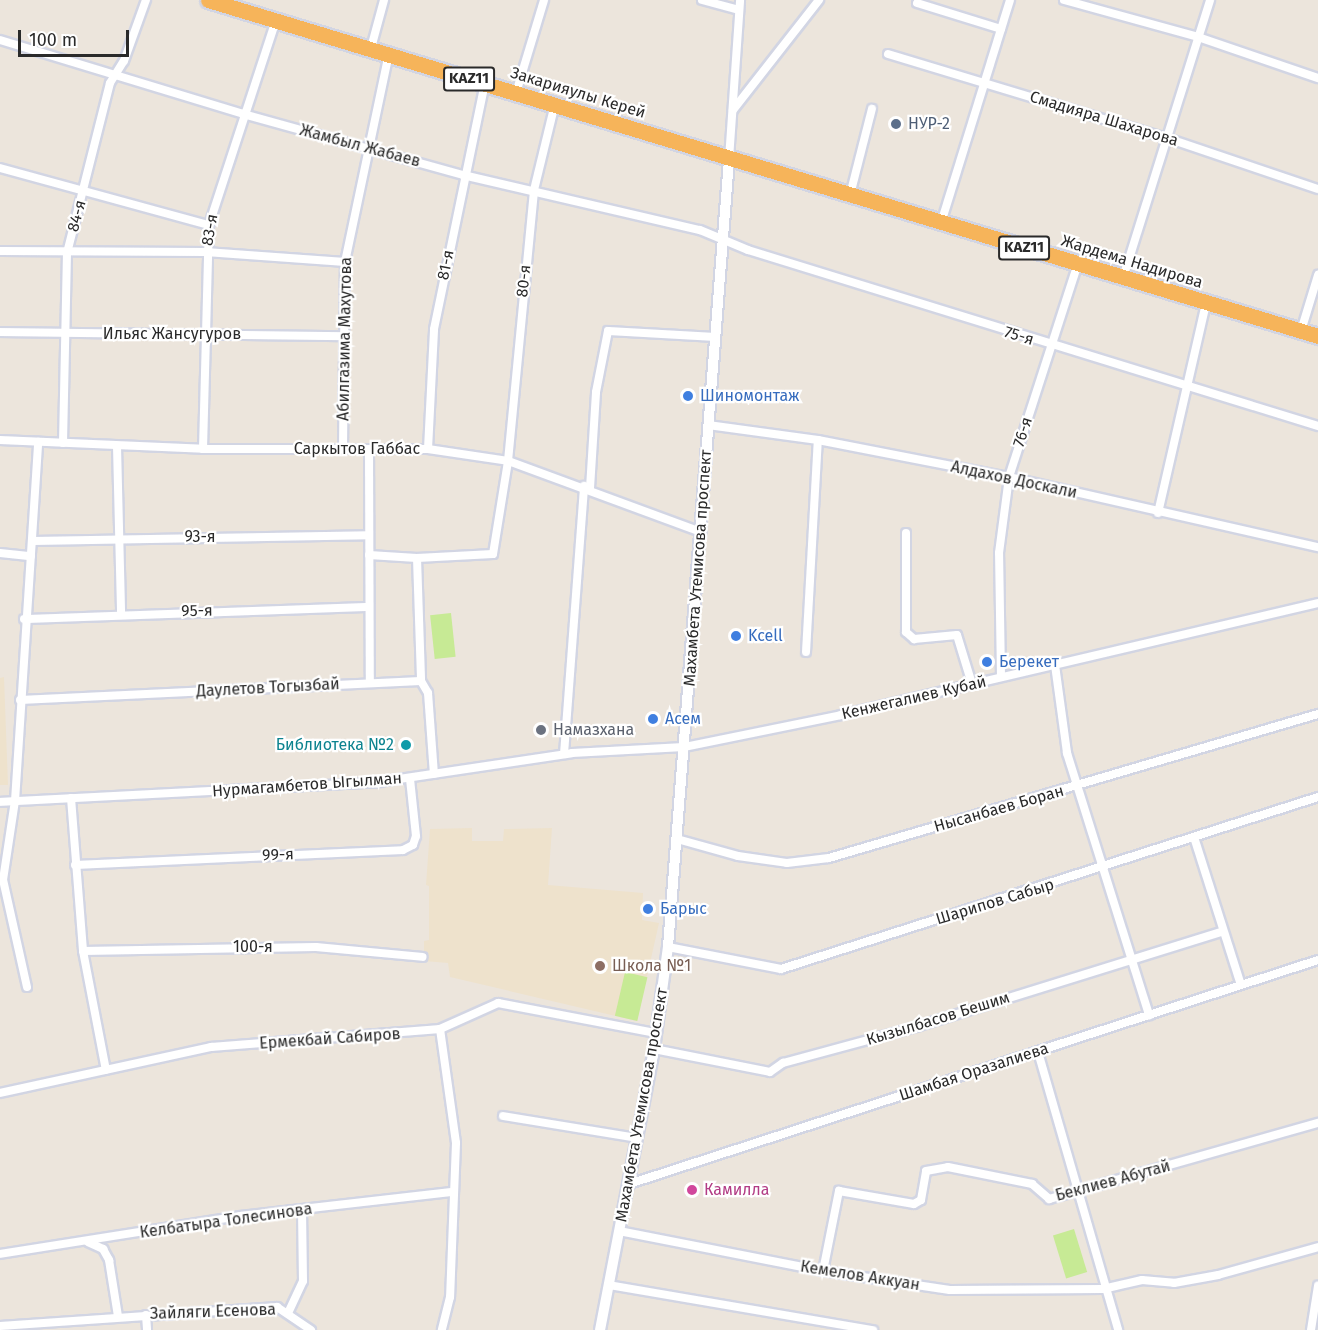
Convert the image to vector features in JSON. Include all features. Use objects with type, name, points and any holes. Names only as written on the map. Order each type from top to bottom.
[{"type":"highway","name":"Закарияулы Керей","points":[[216,1],[555,104],[729,160]]},
{"type":"highway","name":"Жардема Надирова","points":[[729,160],[1318,336]]},
{"type":"street","name":"84-я","points":[[63,443],[67,253],[116,72],[124,61],[146,0]]},
{"type":"street","points":[[371,48],[384,0]]},
{"type":"street","points":[[516,93],[543,0]]},
{"type":"street","points":[[702,0],[739,10]]},
{"type":"street","points":[[729,160],[740,0]]},
{"type":"street","points":[[732,110],[819,0]]},
{"type":"street","points":[[941,223],[1010,0]]},
{"type":"street","points":[[1064,0],[1198,37],[1318,78]]},
{"type":"street","points":[[1122,278],[1210,0]]},
{"type":"street","points":[[917,3],[1001,29]]},
{"type":"street","name":"83-я","points":[[203,449],[206,252],[209,225],[243,114],[276,20]]},
{"type":"street","name":"Жамбыл Жабаев","points":[[0,40],[116,72],[243,114],[463,175],[700,230],[723,239]]},
{"type":"street","name":"Абилгазима Махутова","points":[[343,449],[345,262],[366,148],[389,53]]},
{"type":"street","name":"Смадияра Шахарова","points":[[888,54],[1167,138],[1318,189]]},
{"type":"street","name":"81-я","points":[[428,449],[434,329],[463,175],[485,83]]},
{"type":"street","name":"80-я","points":[[417,558],[493,554],[508,461],[534,190],[555,104]]},
{"type":"street","points":[[850,196],[872,109]]},
{"type":"street","name":"Махамбета Утемисова проспект","points":[[600,1330],[654,1049],[668,947],[729,160]]},
{"type":"street","points":[[0,168],[209,225]]},
{"type":"street","name":"75-я","points":[[723,239],[1052,346],[1318,426]]},
{"type":"street","points":[[0,251],[206,252],[345,262]]},
{"type":"street","name":"76-я","points":[[1001,677],[999,553],[1009,477],[1078,264]]},
{"type":"street","points":[[1301,331],[1318,275]]},
{"type":"street","points":[[1158,513],[1206,304]]},
{"type":"street","points":[[564,754],[596,392],[608,331],[716,337]]},
{"type":"street","name":"Ильяс Жансугуров","points":[[0,332],[344,336]]},
{"type":"street","name":"Алдахов Доскали","points":[[708,425],[818,440],[1009,477],[1158,513],[1318,547]]},
{"type":"street","name":"Саркытов Габбас","points":[[0,440],[203,449],[428,449],[508,461],[587,487],[701,532]]},
{"type":"street","points":[[806,652],[818,440]]},
{"type":"street","points":[[27,987],[3,880],[15,801],[24,619],[33,541],[38,442]]},
{"type":"street","points":[[117,446],[122,613]]},
{"type":"street","points":[[369,449],[370,683]]},
{"type":"street","points":[[906,533],[906,632],[914,639],[957,635],[961,638],[972,684]]},
{"type":"street","name":"93-я","points":[[33,541],[369,536]]},
{"type":"street","points":[[0,553],[31,556]]},
{"type":"street","points":[[369,555],[417,558],[421,681],[428,693],[434,774]]},
{"type":"street","name":"Кенжегалиев Кубай","points":[[684,747],[972,684],[1318,603]]},
{"type":"street","name":"95-я","points":[[24,619],[122,613],[369,607]]},
{"type":"street","points":[[1055,665],[1061,724],[1077,786],[1106,868],[1149,1015]]},
{"type":"street","name":"Даулетов Тогызбай","points":[[20,700],[421,681]]},
{"type":"street","name":"Нысанбаев Боран","points":[[676,839],[738,856],[787,864],[829,858],[1318,714]]},
{"type":"street","name":"Нурмагамбетов Ыгылман","points":[[0,802],[410,778],[564,754],[684,747]]},
{"type":"street","name":"99-я","points":[[75,865],[403,850],[413,845],[416,836],[410,778]]},
{"type":"street","name":"Шарипов Сабыр","points":[[668,947],[781,969],[1106,868],[1318,797]]},
{"type":"street","points":[[71,798],[83,951],[106,1070]]},
{"type":"street","points":[[1194,837],[1221,932],[1241,985]]},
{"type":"street","name":"Кызылбасов Бешим","points":[[654,1049],[770,1072],[783,1063],[919,1026],[1221,932]]},
{"type":"street","name":"100-я","points":[[83,951],[316,947],[423,957]]},
{"type":"street","name":"Шамбая Оразалиева","points":[[629,1184],[1318,960]]},
{"type":"street","name":"Ермекбай Сабиров","points":[[0,1093],[211,1047],[440,1029],[498,1002],[656,1033]]},
{"type":"street","points":[[440,1029],[456,1143],[452,1192],[450,1297],[442,1330]]},
{"type":"street","points":[[1038,1052],[1103,1289],[1118,1330]]},
{"type":"street","points":[[504,1116],[637,1138]]},
{"type":"street","name":"Беклиев Абутай","points":[[823,1272],[839,1191],[914,1204],[921,1200],[926,1171],[948,1167],[1032,1184],[1049,1198],[1076,1193],[1318,1124]]},
{"type":"street","name":"Келбатыра Толесинова","points":[[0,1254],[302,1210],[452,1192]]},
{"type":"street","points":[[289,1311],[303,1281],[302,1210]]},
{"type":"street","name":"Кемелов Аккуан","points":[[619,1231],[823,1272],[950,1290],[1103,1289],[1142,1280],[1174,1283],[1218,1275],[1318,1247]]},
{"type":"street","points":[[88,1242],[103,1249],[109,1260],[118,1316]]},
{"type":"street","points":[[609,1285],[873,1330]]},
{"type":"street","points":[[1311,1330],[1318,1286]]},
{"type":"street","name":"Зайляги Есенова","points":[[0,1326],[53,1326],[118,1316],[277,1307],[289,1311],[307,1328]]},
{"type":"street","points":[[146,1315],[147,1330]]},
{"type":"shaded area","points":[[4,677],[8,785],[0,785],[0,678]]},
{"type":"shaded area","points":[[472,828],[472,841],[503,841],[504,829],[552,828],[548,885],[643,893],[642,920],[659,923],[637,1021],[450,977],[448,963],[424,961],[424,941],[429,940],[429,886],[426,885],[430,829]]},
{"type":"green space","points":[[451,613],[456,657],[435,659],[430,615]]},
{"type":"green space","points":[[625,972],[647,977],[637,1021],[615,1016]]},
{"type":"green space","points":[[1074,1229],[1087,1272],[1066,1278],[1053,1235]]},
{"type":"place","name":"НУР-2","points":[[896,124]]},
{"type":"place","name":"Шиномонтаж","points":[[688,396]]},
{"type":"place","name":"Kcell","points":[[736,636]]},
{"type":"place","name":"Берекет","points":[[987,662]]},
{"type":"place","name":"Асем","points":[[653,719]]},
{"type":"place","name":"Намазхана","points":[[541,730]]},
{"type":"place","name":"Библиотека №2","points":[[406,745]]},
{"type":"place","name":"Барыс","points":[[648,909]]},
{"type":"place","name":"Школа №1","points":[[600,966]]},
{"type":"place","name":"Камилла","points":[[692,1190]]}]
